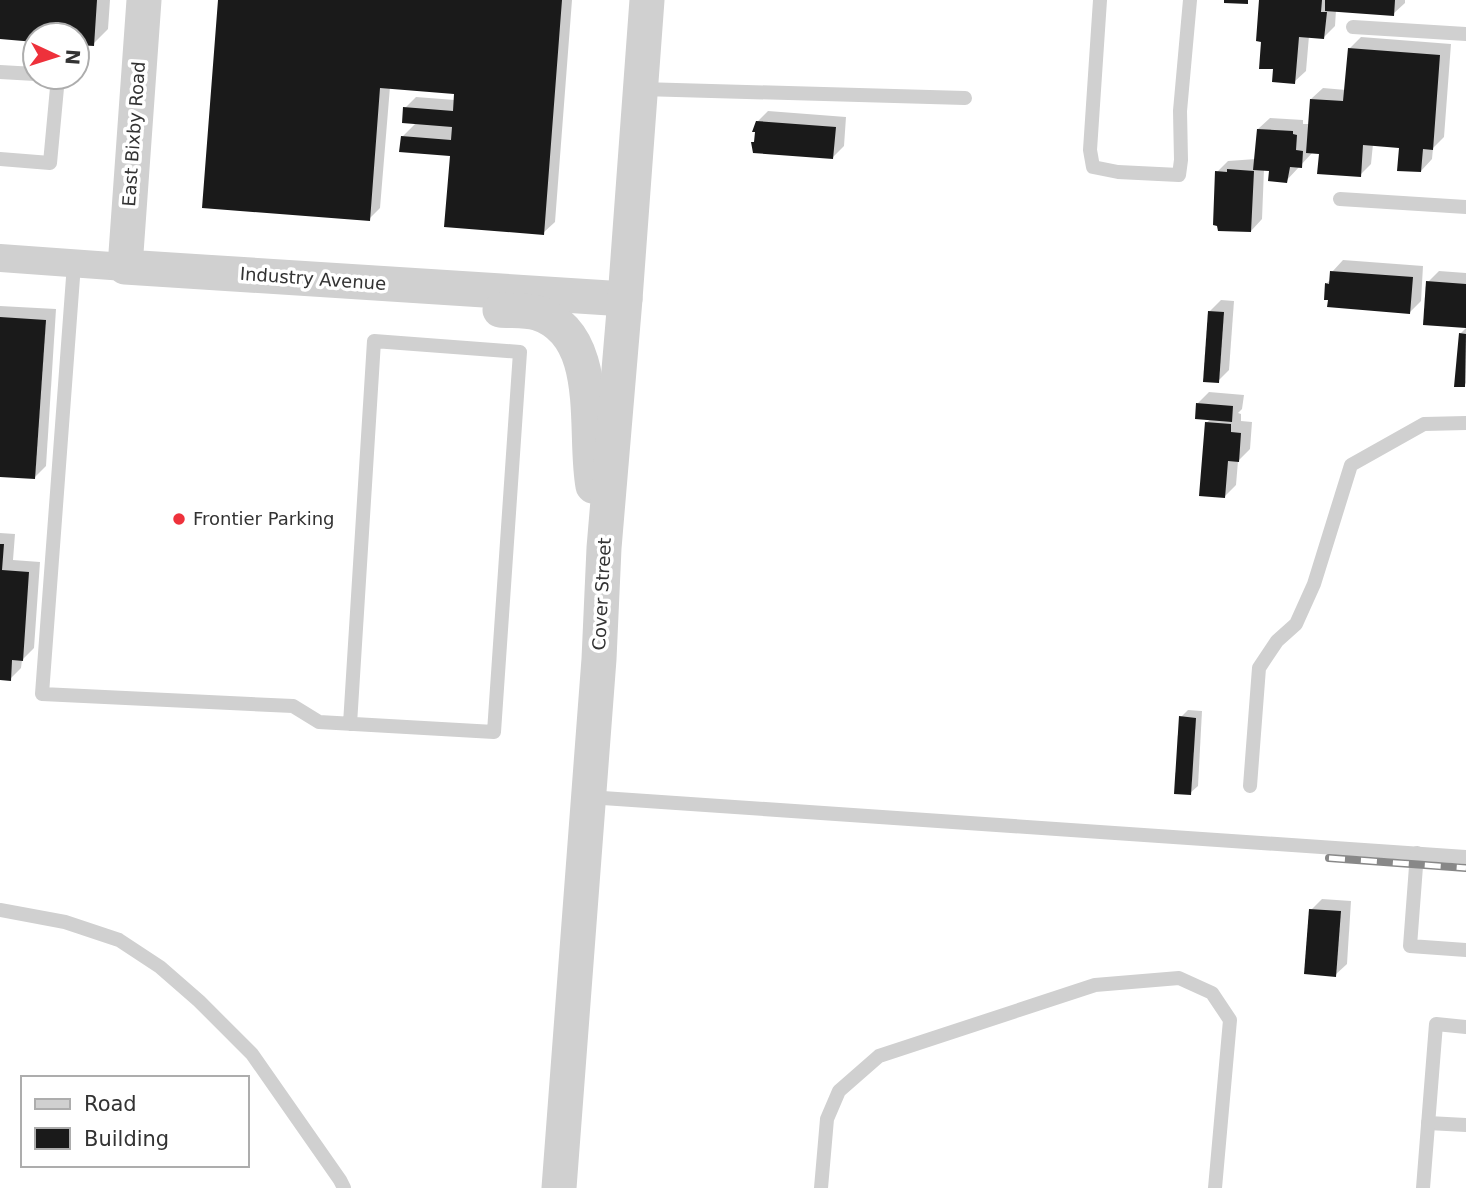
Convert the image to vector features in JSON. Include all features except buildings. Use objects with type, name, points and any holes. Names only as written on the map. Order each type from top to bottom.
[{"type":"street","name":"East Bixby Road","points":[[125,267],[144,0]]},
{"type":"street","name":"Cover Street","points":[[559,1188],[599,659],[604,548],[647,0]]},
{"type":"street","name":"Industry Avenue","points":[[0,258],[625,299]]},
{"type":"street","points":[[379,283],[426,298],[538,314],[568,334],[583,364],[588,410],[589,467],[604,548]]},
{"type":"lane","points":[[1101,0],[1090,150],[1093,167],[1118,172],[1179,175],[1180,111],[1190,0]]},
{"type":"lane","points":[[1353,27],[1466,34]]},
{"type":"lane","points":[[0,72],[21,73]]},
{"type":"lane","points":[[641,89],[965,98]]},
{"type":"lane","points":[[0,159],[50,163],[57,91]]},
{"type":"lane","points":[[1340,199],[1466,207]]},
{"type":"lane","points":[[74,264],[42,694],[293,706],[319,722],[350,724],[494,732],[520,352],[374,341],[350,724]]},
{"type":"lane","points":[[1250,786],[1259,668],[1277,641],[1296,624],[1314,584],[1351,465],[1424,424],[1466,423]]},
{"type":"lane","points":[[588,797],[1466,857]]},
{"type":"lane","points":[[1417,853],[1410,946],[1466,950]]},
{"type":"lane","points":[[0,910],[65,922],[119,940],[160,967],[199,1001],[251,1054],[344,1188]]},
{"type":"lane","points":[[821,1188],[827,1119],[839,1091],[879,1056],[1095,985],[1179,978],[1212,993],[1230,1020],[1215,1188]]},
{"type":"lane","points":[[1423,1188],[1436,1024],[1466,1027]]},
{"type":"lane","points":[[1428,1123],[1466,1125]]},
{"type":"railway","points":[[1329,858],[1466,868]]},
{"type":"place","name":"Frontier Parking","points":[[179,519]]}]
